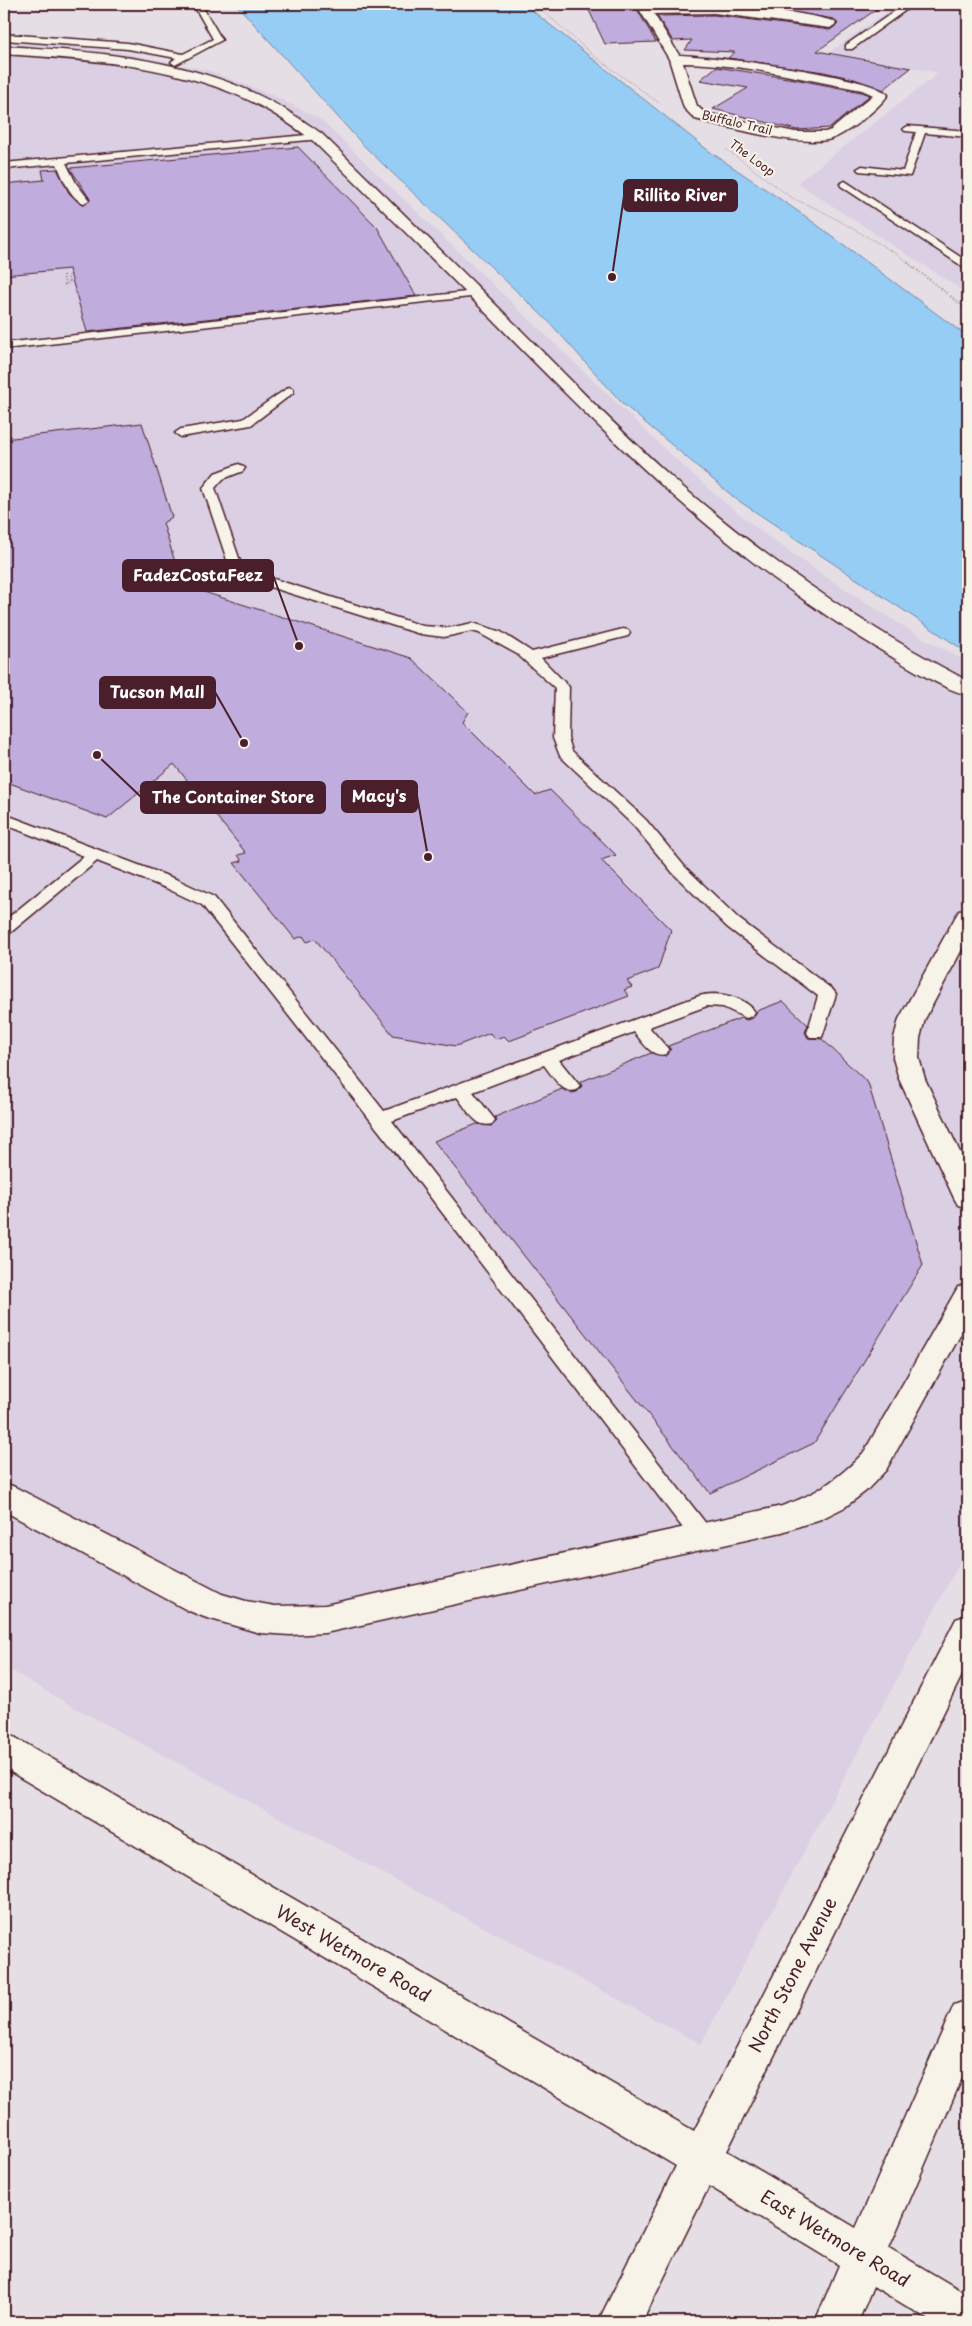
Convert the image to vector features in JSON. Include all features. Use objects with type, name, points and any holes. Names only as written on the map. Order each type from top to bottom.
[{"type":"street","name":"Buffalo Trail","points":[[644,8],[714,9],[766,14],[830,24]]},
{"type":"street","name":"Buffalo Trail","points":[[644,8],[675,59],[694,113],[712,119],[795,136],[812,137],[836,133],[880,98],[881,95],[875,90],[715,60],[675,59]]},
{"type":"street","points":[[4,50],[102,59],[160,69],[217,84],[256,99],[286,115],[316,137],[669,483],[739,543],[882,641],[968,690]]},
{"type":"street","points":[[968,917],[912,1019],[907,1038],[906,1058],[912,1079],[968,1198]]},
{"type":"street","points":[[4,1496],[199,1600],[229,1612],[261,1620],[294,1622],[325,1619],[703,1537],[806,1512],[833,1500],[856,1483],[875,1461],[968,1296]]},
{"type":"street","name":"North Stone Avenue","points":[[620,2322],[968,1628]]},
{"type":"street","name":"West Wetmore Road","points":[[4,1749],[702,2159]]},
{"type":"street","points":[[836,2322],[968,2019]]},
{"type":"street","name":"East Wetmore Road","points":[[702,2159],[968,2319]]},
{"type":"lane","points":[[160,69],[218,40],[197,4]]},
{"type":"lane","points":[[849,47],[910,4]]},
{"type":"lane","points":[[4,37],[128,46],[184,58]]},
{"type":"lane","points":[[908,130],[968,134]]},
{"type":"lane","points":[[862,169],[907,174],[921,131]]},
{"type":"lane","points":[[4,166],[316,137]]},
{"type":"lane","points":[[60,161],[71,184],[84,200]]},
{"type":"lane","points":[[845,184],[968,267]]},
{"type":"lane","points":[[4,346],[475,294]]},
{"type":"lane","points":[[181,433],[247,422],[289,391]]},
{"type":"lane","points":[[239,468],[219,476],[209,488],[233,562],[240,570],[256,578],[420,630],[439,633],[472,627],[480,629],[501,639],[529,657],[562,687],[564,705],[560,738],[561,746],[565,753],[640,823],[679,870],[733,923],[828,994],[816,1032]]},
{"type":"lane","points":[[529,657],[623,633]]},
{"type":"lane","points":[[4,819],[172,884],[208,901],[380,1119],[703,1537]]},
{"type":"lane","points":[[4,929],[95,855]]},
{"type":"lane","points":[[380,1119],[705,1000],[720,999],[736,1004],[746,1012]]},
{"type":"lane","points":[[637,1025],[660,1050]]},
{"type":"lane","points":[[548,1058],[571,1086]]},
{"type":"lane","points":[[461,1090],[486,1120]]},
{"type":"path","points":[[535,4],[594,56],[662,105]]},
{"type":"path","name":"The Loop","points":[[722,146],[787,195],[822,211],[897,254],[968,310]]},
{"type":"path","points":[[63,275],[65,284],[70,283],[68,275],[72,274]]},
{"type":"shaded area","points":[[898,4],[968,4],[968,294],[797,183],[939,73],[830,52]]},
{"type":"shaded area","points":[[4,43],[83,48],[129,54],[207,70],[271,94],[320,119],[672,456],[724,502],[767,536],[829,579],[919,636],[968,662],[968,1547],[701,2044],[68,1704],[4,1666]]},
{"type":"water","points":[[236,4],[524,4],[709,151],[805,216],[968,337],[968,653],[736,499],[623,404],[550,323],[364,146]]},
{"type":"building","points":[[586,4],[634,4],[656,42],[605,44]]},
{"type":"building","points":[[650,4],[884,4],[817,51],[911,68],[883,90],[854,79],[824,72],[728,58],[735,52],[685,50],[692,40],[673,41],[657,16],[714,15],[830,30],[838,24],[834,19],[766,8]]},
{"type":"building","points":[[716,67],[794,79],[870,95],[830,128],[797,130],[713,109],[748,88],[700,80]]},
{"type":"building","points":[[298,147],[377,227],[416,296],[87,332],[69,269],[4,275],[4,184],[44,180],[42,170],[57,169],[69,193],[78,202],[85,205],[90,199],[70,168]]},
{"type":"building","points":[[142,423],[172,517],[163,523],[182,585],[411,658],[468,712],[462,722],[535,795],[550,790],[616,855],[601,860],[671,930],[658,969],[627,981],[632,987],[624,990],[629,996],[509,1041],[504,1036],[495,1039],[490,1033],[456,1046],[393,1035],[315,939],[307,942],[303,936],[295,939],[234,863],[242,861],[238,855],[246,853],[174,764],[107,819],[4,781],[4,439]]},
{"type":"building","points":[[783,1001],[808,1025],[805,1032],[808,1038],[822,1039],[868,1083],[923,1265],[814,1443],[710,1493],[434,1141],[477,1124],[492,1126],[497,1120],[495,1117],[562,1089],[571,1093],[577,1092],[582,1086],[580,1082],[651,1053],[666,1056],[671,1050],[668,1046],[741,1018],[747,1020],[753,1018],[757,1011]]},
{"type":"place","name":"Rillito River","points":[[612,277]]},
{"type":"place","name":"FadezCostaFeez","points":[[299,646]]},
{"type":"place","name":"Tucson Mall","points":[[244,743]]},
{"type":"place","name":"The Container Store","points":[[97,755]]},
{"type":"place","name":"Macy's","points":[[428,857]]}]
